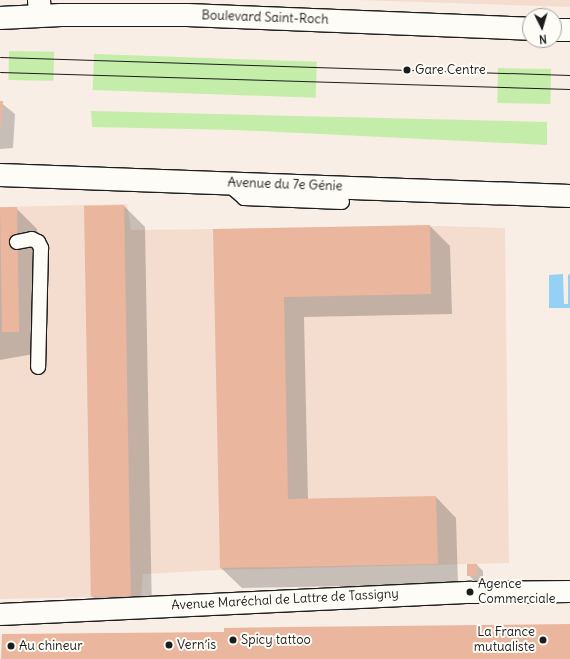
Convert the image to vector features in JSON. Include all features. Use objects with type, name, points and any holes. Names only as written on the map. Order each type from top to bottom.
[{"type":"street","name":"Boulevard Saint-Roch","points":[[0,18],[39,8],[522,29]]},
{"type":"street","name":"Avenue du 7e Génie","points":[[0,175],[570,196]]},
{"type":"street","name":"Avenue Maréchal de Lattre de Tassigny","points":[[0,614],[470,592],[570,591]]},
{"type":"lane","points":[[227,183],[244,198],[342,202]]},
{"type":"lane","points":[[17,242],[32,240],[38,242],[41,248],[38,367]]},
{"type":"shaded area","points":[[358,0],[570,0],[570,7]]},
{"type":"shaded area","points":[[127,204],[131,230],[440,226],[505,228],[509,563],[218,570],[143,574],[141,596],[0,599],[0,207]]},
{"type":"green space","points":[[9,51],[54,52],[53,81],[8,80]]},
{"type":"green space","points":[[94,54],[317,62],[316,98],[93,90]]},
{"type":"green space","points":[[498,68],[551,69],[550,104],[497,103]]},
{"type":"green space","points":[[91,111],[547,122],[547,145],[236,130],[92,127]]},
{"type":"water","points":[[563,274],[564,304],[568,304],[568,275],[570,274],[570,308],[549,308],[549,275]]},
{"type":"building","points":[[0,101],[3,101],[0,136]]},
{"type":"building","points":[[124,205],[131,596],[91,597],[84,206]]},
{"type":"building","points":[[0,207],[17,207],[19,332],[2,332]]},
{"type":"building","points":[[430,225],[431,294],[284,297],[288,499],[436,496],[438,564],[220,568],[213,229]]},
{"type":"building","points":[[467,564],[477,564],[477,576],[467,576]]},
{"type":"building","points":[[570,624],[570,659],[1,659],[2,634],[224,632],[224,628]]},
{"type":"tram line","points":[[0,57],[570,75]]},
{"type":"tram line","points":[[0,72],[570,89]]},
{"type":"place","name":"Gare Centre","points":[[407,70]]},
{"type":"place","name":"Agence Commerciale","points":[[470,592]]},
{"type":"place","name":"Spicy tattoo","points":[[233,640]]},
{"type":"place","name":"La France mutualiste","points":[[543,640]]},
{"type":"place","name":"Vern’is","points":[[169,645]]},
{"type":"place","name":"Au chineur","points":[[11,646]]}]
